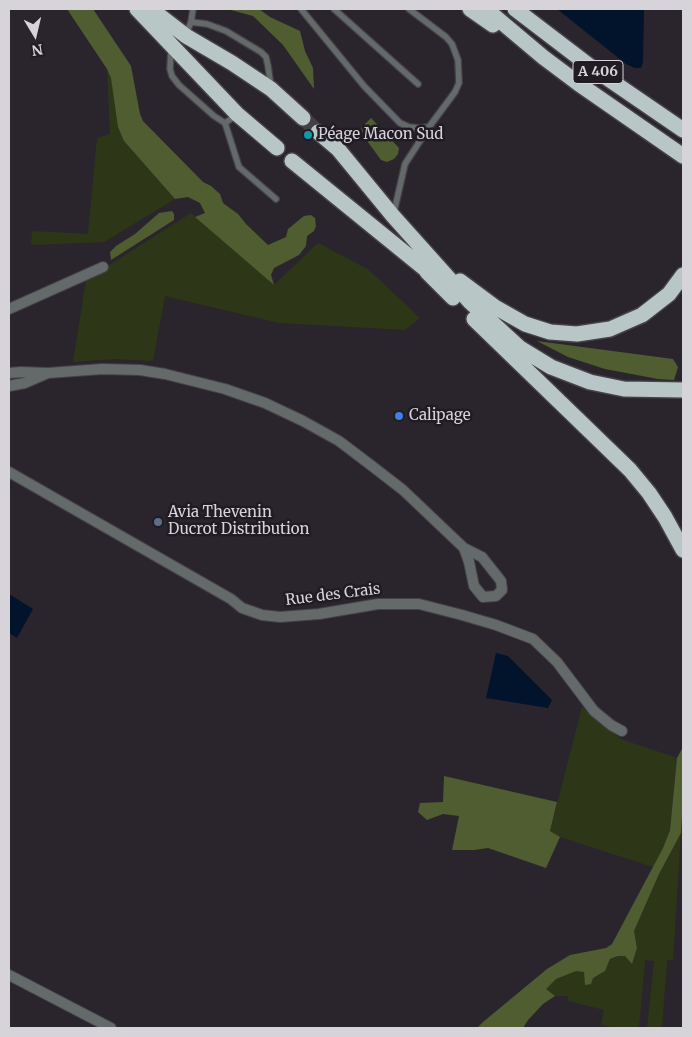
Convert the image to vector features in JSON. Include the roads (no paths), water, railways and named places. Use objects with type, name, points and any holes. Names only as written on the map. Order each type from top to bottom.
[{"type":"highway","points":[[136,9],[237,114],[277,148]]},
{"type":"highway","points":[[151,9],[188,29],[232,63],[271,89],[303,118]]},
{"type":"highway","points":[[470,9],[522,47],[543,57]]},
{"type":"highway","name":"A 406","points":[[486,9],[543,57],[683,156]]},
{"type":"highway","name":"A 406","points":[[515,9],[591,67],[683,130]]},
{"type":"highway","points":[[318,132],[338,149],[393,216],[428,265],[506,352],[630,470],[649,493],[665,517],[683,550]]},
{"type":"highway","points":[[292,161],[428,265],[520,348],[552,367],[574,377],[605,386],[683,390]]},
{"type":"highway","points":[[428,265],[510,316],[538,328],[568,334],[600,332],[632,320],[660,302],[676,286],[683,275]]},
{"type":"street","points":[[9,309],[103,267]]},
{"type":"street","points":[[9,386],[24,377],[48,373],[102,369],[140,370],[226,389],[265,403],[339,441],[404,490],[446,536],[482,557],[501,581],[502,590],[496,596],[483,597],[474,586],[464,548]]},
{"type":"street","points":[[9,373],[24,377]]},
{"type":"street","name":"Rue des Crais","points":[[9,472],[231,599],[242,608],[262,615],[280,617],[319,614],[378,604],[419,604],[450,611],[533,639],[557,662],[594,711],[610,725],[622,731]]},
{"type":"street","points":[[9,975],[111,1028]]},
{"type":"lane","points":[[193,9],[188,29],[207,24],[221,29],[261,52],[266,57],[271,89]]},
{"type":"lane","points":[[302,9],[364,86],[400,123],[409,127],[429,127]]},
{"type":"lane","points":[[334,9],[418,84]]},
{"type":"lane","points":[[393,216],[405,164],[455,92],[459,82],[456,51],[446,37],[409,9]]},
{"type":"lane","points":[[171,44],[170,69],[172,76],[179,85],[224,123],[239,167],[276,199]]},
{"type":"lane","points":[[224,123],[237,114]]},
{"type":"water","points":[[557,9],[644,9],[643,62],[641,68],[635,68],[626,64]]},
{"type":"water","points":[[9,594],[33,609],[17,638],[9,633]]},
{"type":"water","points":[[496,653],[508,656],[552,700],[548,708],[486,698]]},
{"type":"tunnel","points":[[303,118],[318,132]]},
{"type":"place","name":"Péage Macon Sud","points":[[308,135]]},
{"type":"place","name":"Calipage","points":[[399,416]]},
{"type":"place","name":"Avia Thevenin Ducrot Distribution","points":[[158,522]]}]
